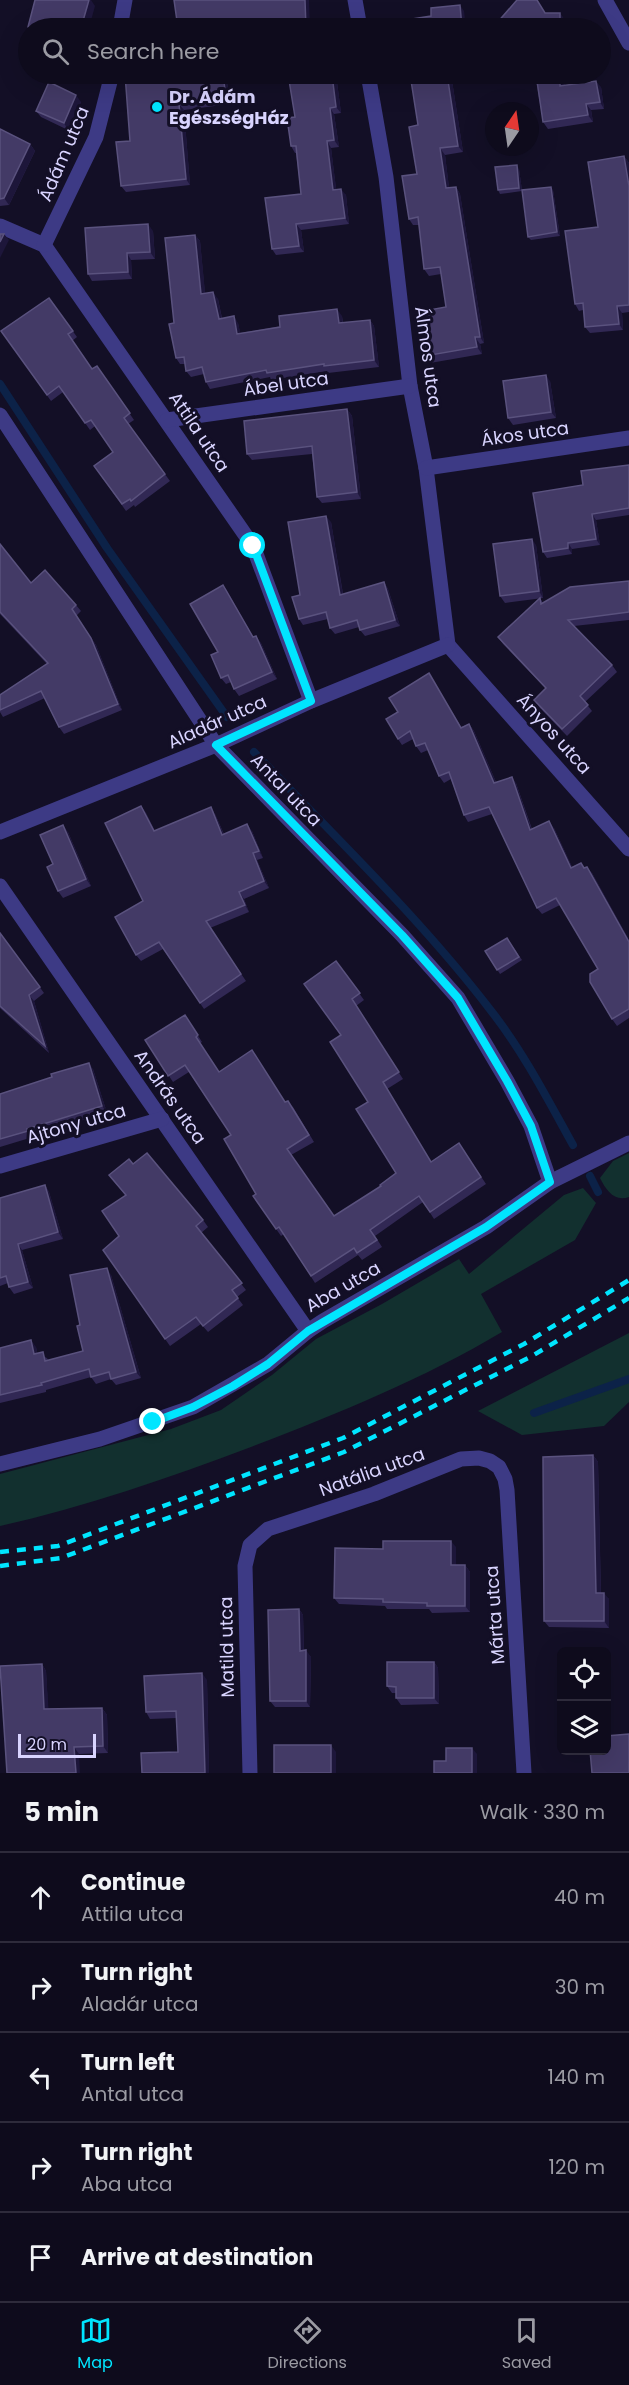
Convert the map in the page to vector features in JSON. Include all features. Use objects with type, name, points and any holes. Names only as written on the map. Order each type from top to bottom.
[{"type":"street","points":[[121,18],[124,0]]},
{"type":"street","points":[[355,0],[358,18]]},
{"type":"street","points":[[606,0],[629,43]]},
{"type":"street","name":"Ádám utca","points":[[44,245],[96,137],[109,84]]},
{"type":"street","name":"Álmos utca","points":[[370,84],[386,177],[410,386],[426,468],[448,645]]},
{"type":"street","points":[[0,226],[44,245]]},
{"type":"street","name":"Attila utca","points":[[44,245],[253,546],[311,701]]},
{"type":"street","name":"Ábel utca","points":[[167,420],[410,386]]},
{"type":"street","name":"Antal utca","points":[[0,415],[216,745],[402,935],[458,998],[531,1126],[550,1182]]},
{"type":"street","name":"Ákos utca","points":[[426,468],[629,438]]},
{"type":"street","name":"Aladár utca","points":[[0,832],[216,745],[311,701],[448,645]]},
{"type":"street","name":"Ányos utca","points":[[448,645],[629,849]]},
{"type":"street","name":"András utca","points":[[0,886],[308,1331]]},
{"type":"street","name":"Ajtony utca","points":[[0,1166],[162,1119]]},
{"type":"street","name":"Aba utca","points":[[0,1464],[100,1439],[193,1407],[268,1364],[308,1331],[486,1227],[550,1182],[629,1143]]},
{"type":"street","name":"Natália utca","points":[[268,1529],[374,1494],[461,1459],[479,1458],[490,1461]]},
{"type":"street","name":"Márta utca","points":[[490,1461],[499,1467],[507,1490],[524,1773]]},
{"type":"street","name":"Matild utca","points":[[249,1773],[245,1566],[250,1545],[268,1529]]},
{"type":"green space","points":[[629,1153],[629,1197],[619,1198],[608,1191],[600,1178],[613,1161]]},
{"type":"green space","points":[[583,1188],[596,1203],[575,1240],[481,1294],[502,1332],[442,1365],[379,1395],[251,1447],[127,1491],[0,1526],[0,1474],[171,1429],[221,1410],[272,1375],[316,1339],[459,1259],[469,1274],[564,1195]]},
{"type":"green space","points":[[629,1333],[629,1402],[604,1426],[522,1435],[478,1411]]},
{"type":"building","points":[[35,0],[89,0],[84,18],[30,18]]},
{"type":"building","points":[[174,0],[305,0],[306,18],[177,18]]},
{"type":"building","points":[[517,0],[537,0],[545,13],[560,13],[560,18],[501,18]]},
{"type":"building","points":[[460,5],[461,18],[418,18],[431,16],[431,8]]},
{"type":"building","points":[[48,84],[53,84],[76,95],[64,123],[36,111]]},
{"type":"building","points":[[126,84],[224,84],[226,98],[179,104],[186,179],[121,186],[116,142],[130,141]]},
{"type":"building","points":[[290,84],[333,84],[336,107],[330,108],[334,140],[327,141],[333,190],[341,189],[345,218],[296,224],[299,246],[272,249],[265,198],[301,194],[296,146],[291,146],[287,118],[295,117]]},
{"type":"building","points":[[412,84],[449,84],[458,146],[440,148],[446,188],[456,187],[480,337],[475,337],[477,347],[425,356],[418,312],[446,307],[440,267],[424,269],[418,217],[409,219],[402,176],[417,174],[409,127],[418,125]]},
{"type":"building","points":[[537,84],[560,84],[560,86],[597,84],[600,102],[586,104],[588,115],[543,122]]},
{"type":"building","points":[[0,129],[30,144],[4,198],[0,199]]},
{"type":"building","points":[[624,156],[629,186],[629,305],[617,306],[619,324],[585,327],[583,303],[575,304],[565,231],[598,227],[588,162]]},
{"type":"building","points":[[517,165],[519,188],[498,190],[495,167]]},
{"type":"building","points":[[551,187],[557,232],[528,237],[522,190]]},
{"type":"building","points":[[148,224],[150,252],[127,253],[128,272],[88,274],[85,228]]},
{"type":"building","points":[[195,235],[201,294],[213,292],[219,319],[234,316],[237,334],[280,327],[279,316],[337,309],[339,323],[370,320],[374,360],[324,366],[324,364],[267,373],[266,370],[206,382],[202,367],[186,371],[184,357],[176,358],[169,324],[174,323],[165,238]]},
{"type":"building","points":[[49,298],[73,331],[68,334],[92,369],[97,366],[130,413],[124,418],[165,474],[131,501],[130,499],[122,504],[94,466],[113,452],[91,420],[85,423],[59,386],[47,395],[1,331]]},
{"type":"building","points":[[546,375],[551,412],[508,418],[503,381]]},
{"type":"building","points":[[347,409],[357,492],[317,497],[312,446],[247,454],[244,421]]},
{"type":"building","points":[[629,465],[629,508],[592,514],[596,539],[568,543],[568,548],[543,552],[533,493],[583,485],[581,471]]},
{"type":"building","points":[[326,516],[340,595],[384,582],[395,620],[360,630],[357,620],[330,628],[326,612],[299,619],[292,597],[300,595],[288,522]]},
{"type":"building","points":[[532,539],[539,591],[500,596],[493,544]]},
{"type":"building","points":[[0,544],[31,583],[45,570],[76,605],[72,609],[91,638],[118,704],[59,727],[41,691],[0,710],[0,695],[48,663],[0,612]]},
{"type":"building","points":[[629,581],[629,612],[568,620],[612,665],[580,696],[588,705],[562,729],[534,700],[546,688],[498,637],[540,598],[541,604],[570,587]]},
{"type":"building","points":[[223,585],[253,637],[256,636],[272,672],[234,689],[228,675],[221,678],[211,655],[218,652],[190,604]]},
{"type":"building","points":[[429,673],[461,728],[469,724],[494,783],[512,777],[530,830],[549,821],[571,868],[581,863],[584,868],[587,867],[629,942],[629,1009],[612,1019],[590,982],[590,974],[598,969],[556,898],[537,908],[489,807],[464,815],[449,772],[439,776],[425,743],[416,746],[410,731],[398,739],[386,719],[398,712],[389,698]]},
{"type":"building","points":[[141,806],[154,831],[211,807],[222,835],[247,824],[259,851],[253,853],[264,881],[239,892],[245,905],[206,921],[241,974],[200,1003],[159,942],[136,955],[115,917],[143,901],[105,823]]},
{"type":"building","points":[[63,825],[86,879],[58,891],[47,867],[53,864],[40,835]]},
{"type":"building","points":[[0,933],[40,987],[29,995],[45,1046],[0,1006]]},
{"type":"building","points":[[507,938],[519,957],[497,970],[485,951]]},
{"type":"building","points":[[336,961],[360,993],[352,999],[399,1072],[383,1082],[431,1162],[459,1143],[481,1177],[430,1212],[419,1196],[370,1230],[377,1240],[357,1253],[354,1248],[311,1276],[279,1227],[276,1229],[253,1196],[256,1194],[224,1139],[231,1135],[185,1065],[168,1076],[145,1040],[185,1015],[198,1035],[196,1037],[219,1072],[252,1050],[309,1135],[287,1149],[334,1216],[381,1186],[396,1173],[356,1109],[368,1102],[330,1042],[341,1035],[304,984]]},
{"type":"building","points":[[89,1063],[102,1106],[0,1139],[0,1094],[52,1077],[51,1074]]},
{"type":"building","points":[[147,1153],[203,1220],[196,1226],[242,1283],[232,1290],[238,1298],[203,1326],[196,1317],[165,1339],[103,1250],[119,1236],[102,1211],[126,1195],[109,1175],[129,1159],[133,1164]]},
{"type":"building","points":[[45,1185],[58,1232],[18,1244],[28,1282],[9,1287],[6,1276],[0,1278],[0,1198]]},
{"type":"building","points":[[107,1268],[136,1372],[111,1379],[109,1372],[91,1377],[89,1369],[41,1383],[42,1385],[0,1395],[0,1348],[31,1340],[34,1354],[43,1352],[45,1361],[83,1351],[70,1275]]},
{"type":"building","points":[[593,1455],[596,1593],[604,1593],[604,1621],[544,1621],[543,1457]]},
{"type":"building","points":[[383,1541],[451,1541],[451,1565],[465,1565],[465,1606],[427,1606],[427,1603],[383,1602],[383,1599],[334,1598],[335,1548],[383,1549]]},
{"type":"building","points":[[299,1609],[300,1651],[306,1650],[306,1701],[270,1701],[268,1610]]},
{"type":"building","points":[[387,1662],[434,1662],[434,1698],[396,1698],[396,1687],[387,1686]]},
{"type":"building","points":[[42,1664],[44,1709],[102,1708],[103,1746],[74,1747],[76,1773],[7,1773],[0,1666]]},
{"type":"building","points":[[202,1673],[205,1773],[142,1773],[141,1753],[178,1752],[176,1711],[146,1712],[144,1676]]},
{"type":"building","points":[[629,1734],[629,1773],[592,1773],[590,1755],[611,1755],[611,1736]]},
{"type":"building","points":[[274,1745],[331,1745],[331,1773],[274,1773]]},
{"type":"building","points":[[446,1748],[472,1748],[472,1773],[434,1773],[434,1761],[446,1761]]},
{"type":"waterway","points":[[0,384],[107,548],[227,717]]},
{"type":"waterway","points":[[254,752],[377,879],[465,978],[515,1044],[573,1145]]},
{"type":"waterway","points":[[590,1176],[598,1192]]},
{"type":"waterway","points":[[534,1413],[629,1379]]},
{"type":"railway","points":[[0,1552],[58,1546],[343,1438],[524,1344],[629,1280]]},
{"type":"railway","points":[[0,1566],[61,1558],[344,1452],[532,1356],[629,1298]]},
{"type":"place","name":"Dr. Ádám EgészségHáz","points":[[157,107]]},
{"type":"route","points":[[153,1422],[193,1407],[233,1386],[268,1364],[323,1321],[486,1227],[550,1182],[531,1126],[458,998],[402,935],[216,745],[311,701],[253,546]]}]
